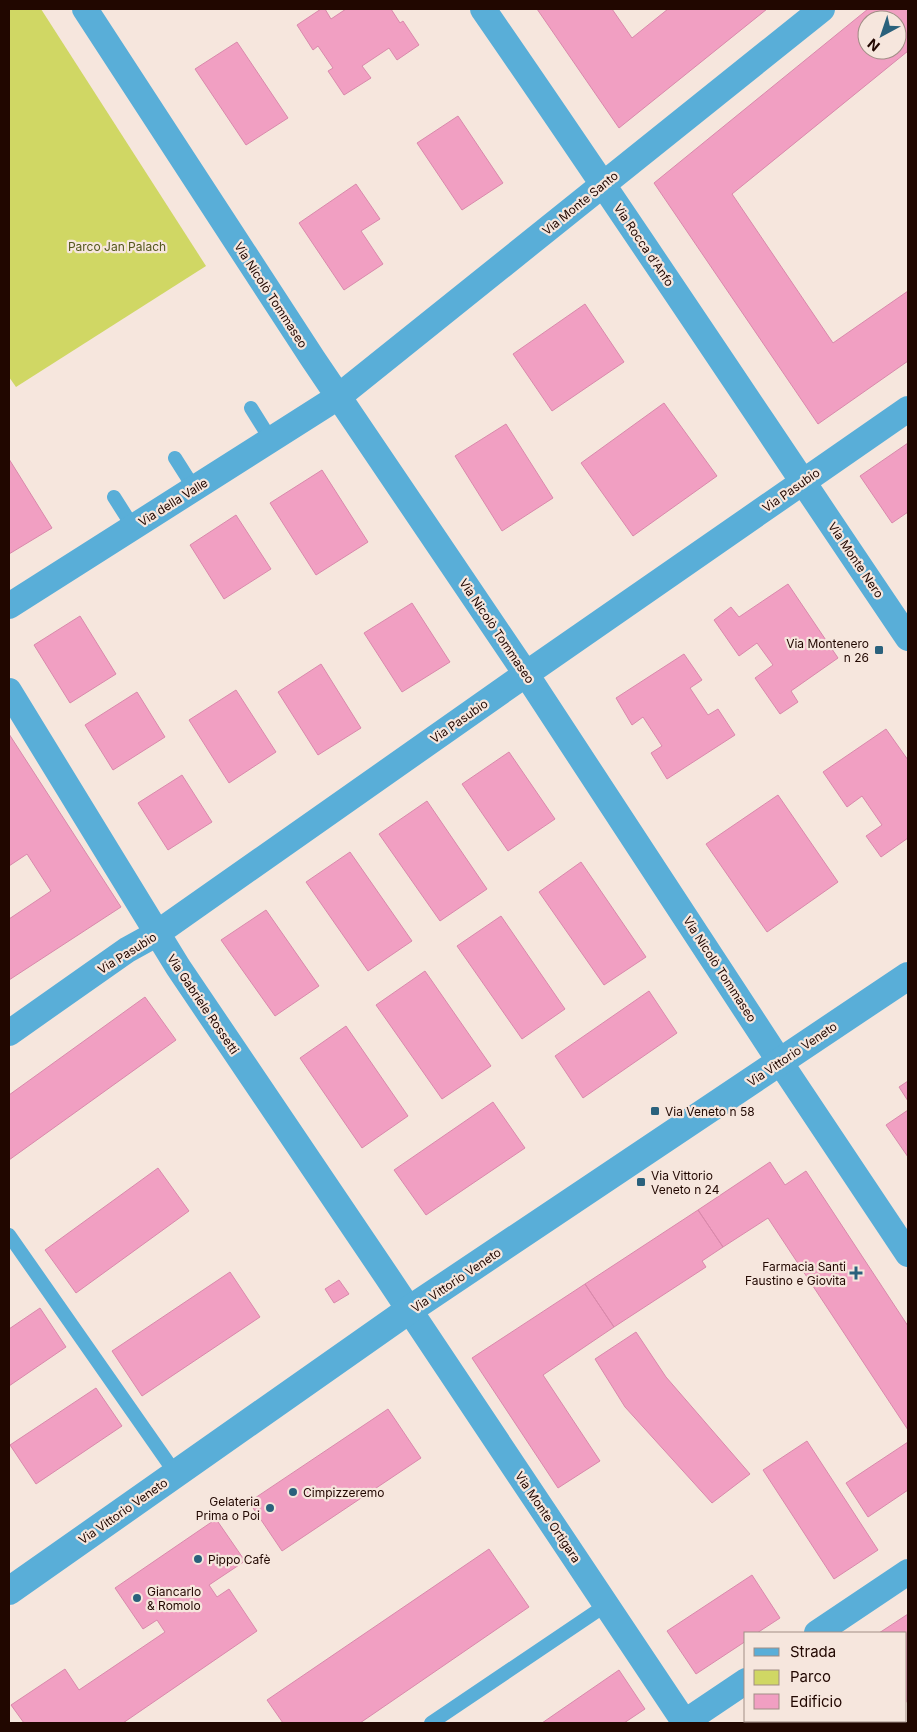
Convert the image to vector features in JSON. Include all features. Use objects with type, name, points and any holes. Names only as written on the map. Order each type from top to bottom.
[{"type":"street","name":"Via Nicolò Tommaseo","points":[[85,9],[338,397],[526,674],[908,1254]]},
{"type":"street","name":"Via Rocca d'Anfo","points":[[483,9],[604,183],[803,482]]},
{"type":"street","name":"Via Monte Santo","points":[[338,397],[822,9]]},
{"type":"street","name":"Via della Valle","points":[[9,606],[338,397]]},
{"type":"street","name":"Via Pasubio","points":[[9,1033],[127,950],[156,934],[908,409]]},
{"type":"street","name":"Via Monte Nero","points":[[803,482],[908,638]]},
{"type":"street","name":"Via Gabriele Rossetti","points":[[9,691],[156,934],[409,1310]]},
{"type":"street","name":"Via Vittorio Veneto","points":[[9,1591],[409,1310],[908,976]]},
{"type":"street","name":"Via Monte Ortigara","points":[[409,1310],[685,1723]]},
{"type":"street","points":[[818,1632],[908,1572]]},
{"type":"street","points":[[685,1723],[744,1682]]},
{"type":"lane","points":[[251,408],[271,440]]},
{"type":"lane","points":[[175,458],[194,488]]},
{"type":"lane","points":[[114,497],[133,527]]},
{"type":"lane","points":[[9,1235],[176,1474]]},
{"type":"lane","points":[[431,1723],[606,1605]]},
{"type":"green space","name":"Parco Jan Palach","points":[[9,9],[41,9],[206,266],[16,387],[9,377]]},
{"type":"building","points":[[321,9],[325,9],[331,19],[346,9],[391,9],[400,23],[403,21],[419,45],[397,60],[389,48],[362,66],[371,78],[344,95],[328,71],[333,68],[318,46],[313,50],[297,25]]},
{"type":"building","points":[[537,9],[612,9],[632,38],[668,9],[767,9],[619,128]]},
{"type":"building","points":[[908,9],[908,51],[907,10],[867,10]]},
{"type":"building","points":[[857,18],[857,60],[897,60],[732,194],[833,343],[908,291],[908,361],[818,424],[654,183]]},
{"type":"building","points":[[237,42],[288,118],[246,145],[195,69]]},
{"type":"building","points":[[458,116],[503,183],[462,210],[417,143]]},
{"type":"building","points":[[356,184],[380,219],[361,231],[383,264],[344,290],[299,223]]},
{"type":"building","points":[[585,304],[624,362],[552,411],[513,354]]},
{"type":"building","points":[[664,403],[717,476],[633,536],[581,463]]},
{"type":"building","points":[[506,424],[553,498],[502,531],[455,456]]},
{"type":"building","points":[[908,443],[908,512],[892,523],[860,476]]},
{"type":"building","points":[[9,459],[52,528],[9,554]]},
{"type":"building","points":[[322,470],[368,542],[316,575],[270,503]]},
{"type":"building","points":[[236,515],[271,569],[224,599],[190,545]]},
{"type":"building","points":[[788,584],[838,658],[791,691],[798,702],[780,714],[755,678],[773,665],[757,643],[739,656],[714,620],[731,607],[739,617]]},
{"type":"building","points":[[412,603],[450,662],[402,692],[364,633]]},
{"type":"building","points":[[80,616],[116,674],[70,703],[34,645]]},
{"type":"building","points":[[684,654],[702,680],[690,688],[708,715],[718,709],[735,735],[667,779],[651,753],[662,746],[643,717],[632,725],[616,698]]},
{"type":"building","points":[[321,664],[361,728],[318,755],[278,692]]},
{"type":"building","points":[[236,690],[276,752],[229,783],[189,720]]},
{"type":"building","points":[[137,692],[165,737],[113,770],[85,725]]},
{"type":"building","points":[[886,729],[908,760],[908,838],[881,857],[866,836],[882,825],[862,796],[847,807],[823,772]]},
{"type":"building","points":[[9,734],[121,907],[9,980],[9,919],[51,891],[27,854],[9,866]]},
{"type":"building","points":[[509,752],[555,819],[508,851],[462,784]]},
{"type":"building","points":[[182,775],[212,822],[168,850],[138,803]]},
{"type":"building","points":[[778,795],[838,882],[767,932],[706,844]]},
{"type":"building","points":[[427,801],[487,889],[440,921],[379,834]]},
{"type":"building","points":[[350,852],[412,941],[368,971],[306,882]]},
{"type":"building","points":[[581,862],[646,957],[604,985],[539,892]]},
{"type":"building","points":[[266,910],[319,986],[275,1016],[221,940]]},
{"type":"building","points":[[501,916],[565,1009],[522,1039],[457,946]]},
{"type":"building","points":[[425,971],[491,1066],[442,1099],[376,1005]]},
{"type":"building","points":[[649,991],[677,1033],[583,1098],[555,1056]]},
{"type":"building","points":[[145,997],[176,1040],[9,1160],[9,1095]]},
{"type":"building","points":[[346,1026],[408,1116],[362,1148],[300,1058]]},
{"type":"building","points":[[908,1081],[908,1101],[899,1087]]},
{"type":"building","points":[[493,1102],[525,1148],[426,1215],[394,1170]]},
{"type":"building","points":[[908,1110],[908,1157],[886,1125]]},
{"type":"building","points":[[770,1162],[785,1185],[806,1171],[908,1326],[908,1430],[768,1218],[723,1247],[698,1210]]},
{"type":"building","points":[[158,1168],[189,1211],[76,1293],[45,1250]]},
{"type":"building","points":[[698,1210],[723,1247],[702,1261],[706,1267],[614,1327],[585,1284]]},
{"type":"building","points":[[230,1272],[260,1317],[142,1396],[112,1351]]},
{"type":"building","points":[[339,1280],[349,1294],[334,1303],[325,1289]]},
{"type":"building","points":[[585,1284],[614,1327],[543,1375],[600,1461],[558,1488],[472,1358]]},
{"type":"building","points":[[40,1308],[66,1347],[9,1386],[9,1329]]},
{"type":"building","points":[[636,1332],[666,1377],[750,1474],[712,1503],[625,1407],[595,1359]]},
{"type":"building","points":[[96,1388],[122,1426],[36,1484],[10,1445]]},
{"type":"building","points":[[388,1409],[421,1458],[282,1551],[249,1502]]},
{"type":"building","points":[[807,1441],[878,1550],[834,1579],[763,1470]]},
{"type":"building","points":[[908,1442],[908,1490],[868,1517],[846,1483]]},
{"type":"building","points":[[216,1519],[245,1561],[209,1585],[217,1597],[229,1589],[257,1631],[123,1723],[24,1723],[11,1705],[65,1669],[79,1690],[165,1632],[157,1620],[143,1629],[115,1588]]},
{"type":"building","points":[[489,1549],[529,1607],[360,1723],[283,1723],[267,1700]]},
{"type":"building","points":[[752,1575],[780,1618],[759,1632],[744,1632],[744,1642],[696,1674],[667,1631]]},
{"type":"building","points":[[908,1614],[908,1704],[907,1632],[881,1632]]},
{"type":"building","points":[[619,1670],[645,1709],[624,1723],[542,1723]]},
{"type":"building","points":[[750,1722],[851,1722],[849,1723],[748,1723]]},
{"type":"place","name":"Via Montenero n 26","points":[[879,650]]},
{"type":"place","name":"Via Veneto n 58","points":[[655,1111]]},
{"type":"place","name":"Via Vittorio Veneto n 24","points":[[641,1182]]},
{"type":"place","name":"Farmacia Santi Faustino e Giovita","points":[[856,1273]]},
{"type":"place","name":"Cimpizzeremo","points":[[293,1492]]},
{"type":"place","name":"Gelateria Prima o Poi","points":[[270,1508]]},
{"type":"place","name":"Pippo Cafè","points":[[198,1559]]},
{"type":"place","name":"Giancarlo & Romolo","points":[[137,1598]]}]
